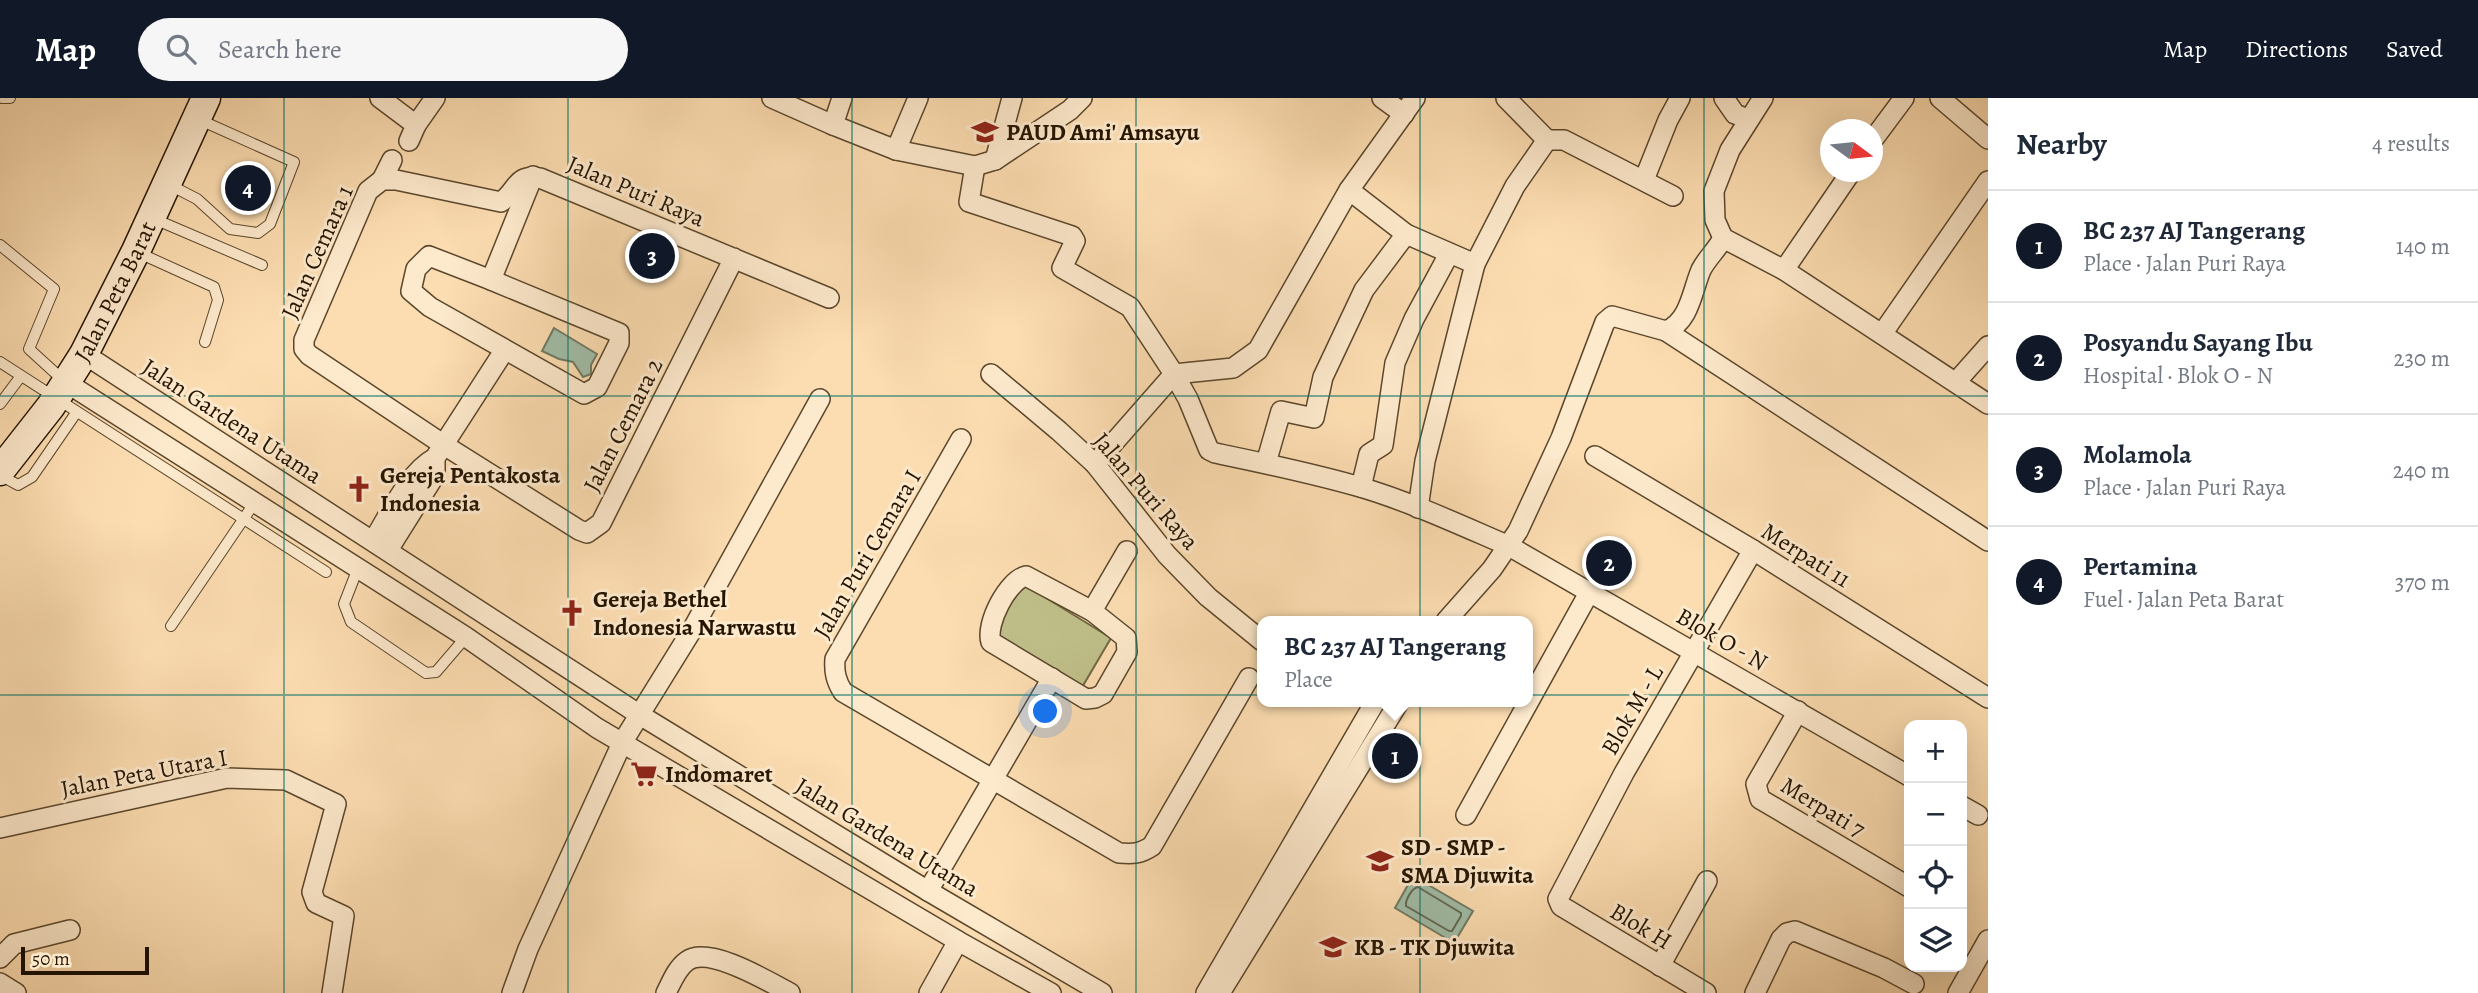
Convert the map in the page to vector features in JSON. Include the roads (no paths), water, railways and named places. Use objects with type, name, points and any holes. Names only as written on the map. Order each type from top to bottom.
[{"type":"main road","name":"Jalan Peta Barat","points":[[0,473],[66,398],[167,184],[201,104]]},
{"type":"street","points":[[380,98],[413,133],[435,98]]},
{"type":"street","points":[[833,125],[842,98]]},
{"type":"street","points":[[897,150],[918,98]]},
{"type":"street","points":[[995,160],[1012,98]]},
{"type":"street","points":[[784,100],[833,125],[897,150],[975,166],[995,160],[1070,110],[1082,98]]},
{"type":"street","points":[[1095,464],[1174,374],[1233,368],[1258,350],[1349,190],[1410,106],[1382,98]]},
{"type":"street","points":[[1506,98],[1548,140],[1564,140],[1673,196]]},
{"type":"street","points":[[1644,180],[1668,120],[1680,98]]},
{"type":"street","points":[[1724,98],[1735,114],[1748,119]]},
{"type":"street","points":[[1721,243],[1715,220],[1714,191],[1730,150],[1763,98]]},
{"type":"street","points":[[1883,126],[1904,98]]},
{"type":"street","points":[[1940,98],[1988,139]]},
{"type":"street","points":[[1418,508],[1425,461],[1475,264],[1515,186],[1548,140]]},
{"type":"street","points":[[382,180],[392,160]]},
{"type":"street","points":[[975,166],[969,202],[1072,236],[1075,241],[1062,268],[1130,307],[1174,374]]},
{"type":"street","points":[[491,279],[537,177]]},
{"type":"street","name":"Jalan Cemara 1","points":[[440,452],[304,349],[304,340],[368,191],[382,180],[396,180],[501,202],[519,181],[537,177]]},
{"type":"street","name":"Jalan Puri Raya","points":[[537,177],[829,298]]},
{"type":"street","points":[[1882,334],[1988,181]]},
{"type":"street","points":[[1784,270],[1844,182]]},
{"type":"street","points":[[1349,190],[1406,234],[1475,264]]},
{"type":"street","points":[[1266,463],[1282,411],[1314,418],[1324,377],[1364,290],[1406,234]]},
{"type":"street","points":[[1721,243],[1784,270],[1988,404]]},
{"type":"street","points":[[1666,331],[1680,322],[1698,284],[1700,272],[1711,253],[1721,243]]},
{"type":"street","points":[[1361,487],[1369,454],[1383,445],[1395,363],[1414,319],[1450,254]]},
{"type":"street","points":[[429,256],[491,279],[619,334],[619,343],[597,387],[584,394],[504,351],[429,307],[411,292],[416,269],[429,256]]},
{"type":"street","name":"Jalan Cemara 2","points":[[440,452],[579,530],[587,533],[594,530],[601,523],[734,258]]},
{"type":"street","points":[[1450,616],[1509,546],[1561,438],[1605,323],[1610,317],[1616,316],[1666,331],[1987,539]]},
{"type":"street","points":[[1956,382],[1988,346]]},
{"type":"street","points":[[380,546],[424,464],[440,452],[504,351]]},
{"type":"street","name":"Jalan Gardena Utama","points":[[84,355],[640,715],[928,891],[1102,993]]},
{"type":"street","name":"Jalan Puri Raya","points":[[991,374],[1059,430],[1095,464],[1167,555],[1208,597],[1257,637]]},
{"type":"street","name":"Blok O - N","points":[[1174,374],[1188,399],[1209,450],[1361,487],[1509,546],[1904,773]]},
{"type":"street","points":[[66,398],[255,502],[466,637],[597,728],[1051,993]]},
{"type":"street","points":[[512,993],[528,949],[622,743],[692,630],[820,399]]},
{"type":"street","name":"Jalan Puri Cemara I","points":[[961,439],[835,659],[834,671],[843,692],[993,778]]},
{"type":"street","name":"Merpati 11","points":[[1595,456],[1988,698]]},
{"type":"street","points":[[1092,611],[1126,551]]},
{"type":"street","name":"Blok M - L","points":[[1558,896],[1624,773],[1753,551]]},
{"type":"street","points":[[1026,576],[1092,611],[1118,630],[1126,638],[1128,646],[1103,694],[1095,698],[1086,699],[991,642],[989,635],[990,621],[1014,582],[1026,576]]},
{"type":"street","points":[[1533,694],[1590,591]]},
{"type":"street","points":[[928,891],[1052,678]]},
{"type":"street","points":[[993,778],[1119,853],[1141,853],[1152,846],[1249,678]]},
{"type":"street","points":[[1206,993],[1372,707]]},
{"type":"street","points":[[1220,993],[1396,707]]},
{"type":"street","points":[[1466,815],[1526,707]]},
{"type":"street","name":"Merpati 7","points":[[1798,712],[1756,784],[1760,799],[1904,884]]},
{"type":"street","name":"Jalan Peta Utara I","points":[[0,828],[227,778],[286,780],[336,804],[313,892],[316,903],[344,916],[332,993]]},
{"type":"street","points":[[1660,966],[1707,881]]},
{"type":"street","name":"Blok H","points":[[1558,896],[1561,906],[1706,993]]},
{"type":"street","points":[[0,958],[14,944],[70,930]]},
{"type":"street","points":[[1755,993],[1781,939],[1787,933],[1795,931],[1884,968],[1914,984]]},
{"type":"street","points":[[1958,993],[1988,940]]},
{"type":"street","points":[[929,993],[958,941]]},
{"type":"street","points":[[666,993],[678,970],[689,959],[699,956],[735,965],[790,993]]},
{"type":"street","points":[[0,983],[16,993]]},
{"type":"lane","points":[[2,98],[10,98]]},
{"type":"lane","points":[[167,184],[197,199],[230,229],[258,233],[270,224],[293,162],[201,104]]},
{"type":"lane","points":[[151,218],[262,265]]},
{"type":"lane","points":[[0,245],[54,289],[29,349],[66,398]]},
{"type":"lane","points":[[136,251],[214,287],[218,300],[205,342]]},
{"type":"lane","points":[[0,362],[21,376],[66,398],[243,520],[327,572]]},
{"type":"lane","points":[[0,404],[21,376]]},
{"type":"lane","points":[[171,626],[255,502]]},
{"type":"lane","points":[[358,568],[344,604],[351,622],[426,674],[436,672],[466,637]]},
{"type":"water","points":[[554,328],[597,354],[591,365],[591,374],[583,377],[573,362],[542,351]]},
{"type":"water","points":[[1413,876],[1473,911],[1454,943],[1395,908]]},
{"type":"place","name":"PAUD Ami' Amsayu","points":[[985,132]]},
{"type":"place","name":"Pertamina","points":[[248,188]]},
{"type":"place","name":"Molamola","points":[[652,256]]},
{"type":"place","name":"Gereja Pentakosta Indonesia","points":[[359,489]]},
{"type":"place","name":"Posyandu Sayang Ibu","points":[[1609,563]]},
{"type":"place","name":"Gereja Bethel Indonesia Narwastu","points":[[572,613]]},
{"type":"place","name":"BC 237 AJ Tangerang","points":[[1395,756]]},
{"type":"place","name":"Indomaret","points":[[644,774]]},
{"type":"place","name":"SD - SMP - SMA Djuwita","points":[[1380,861]]},
{"type":"place","name":"KB - TK Djuwita","points":[[1333,947]]}]
